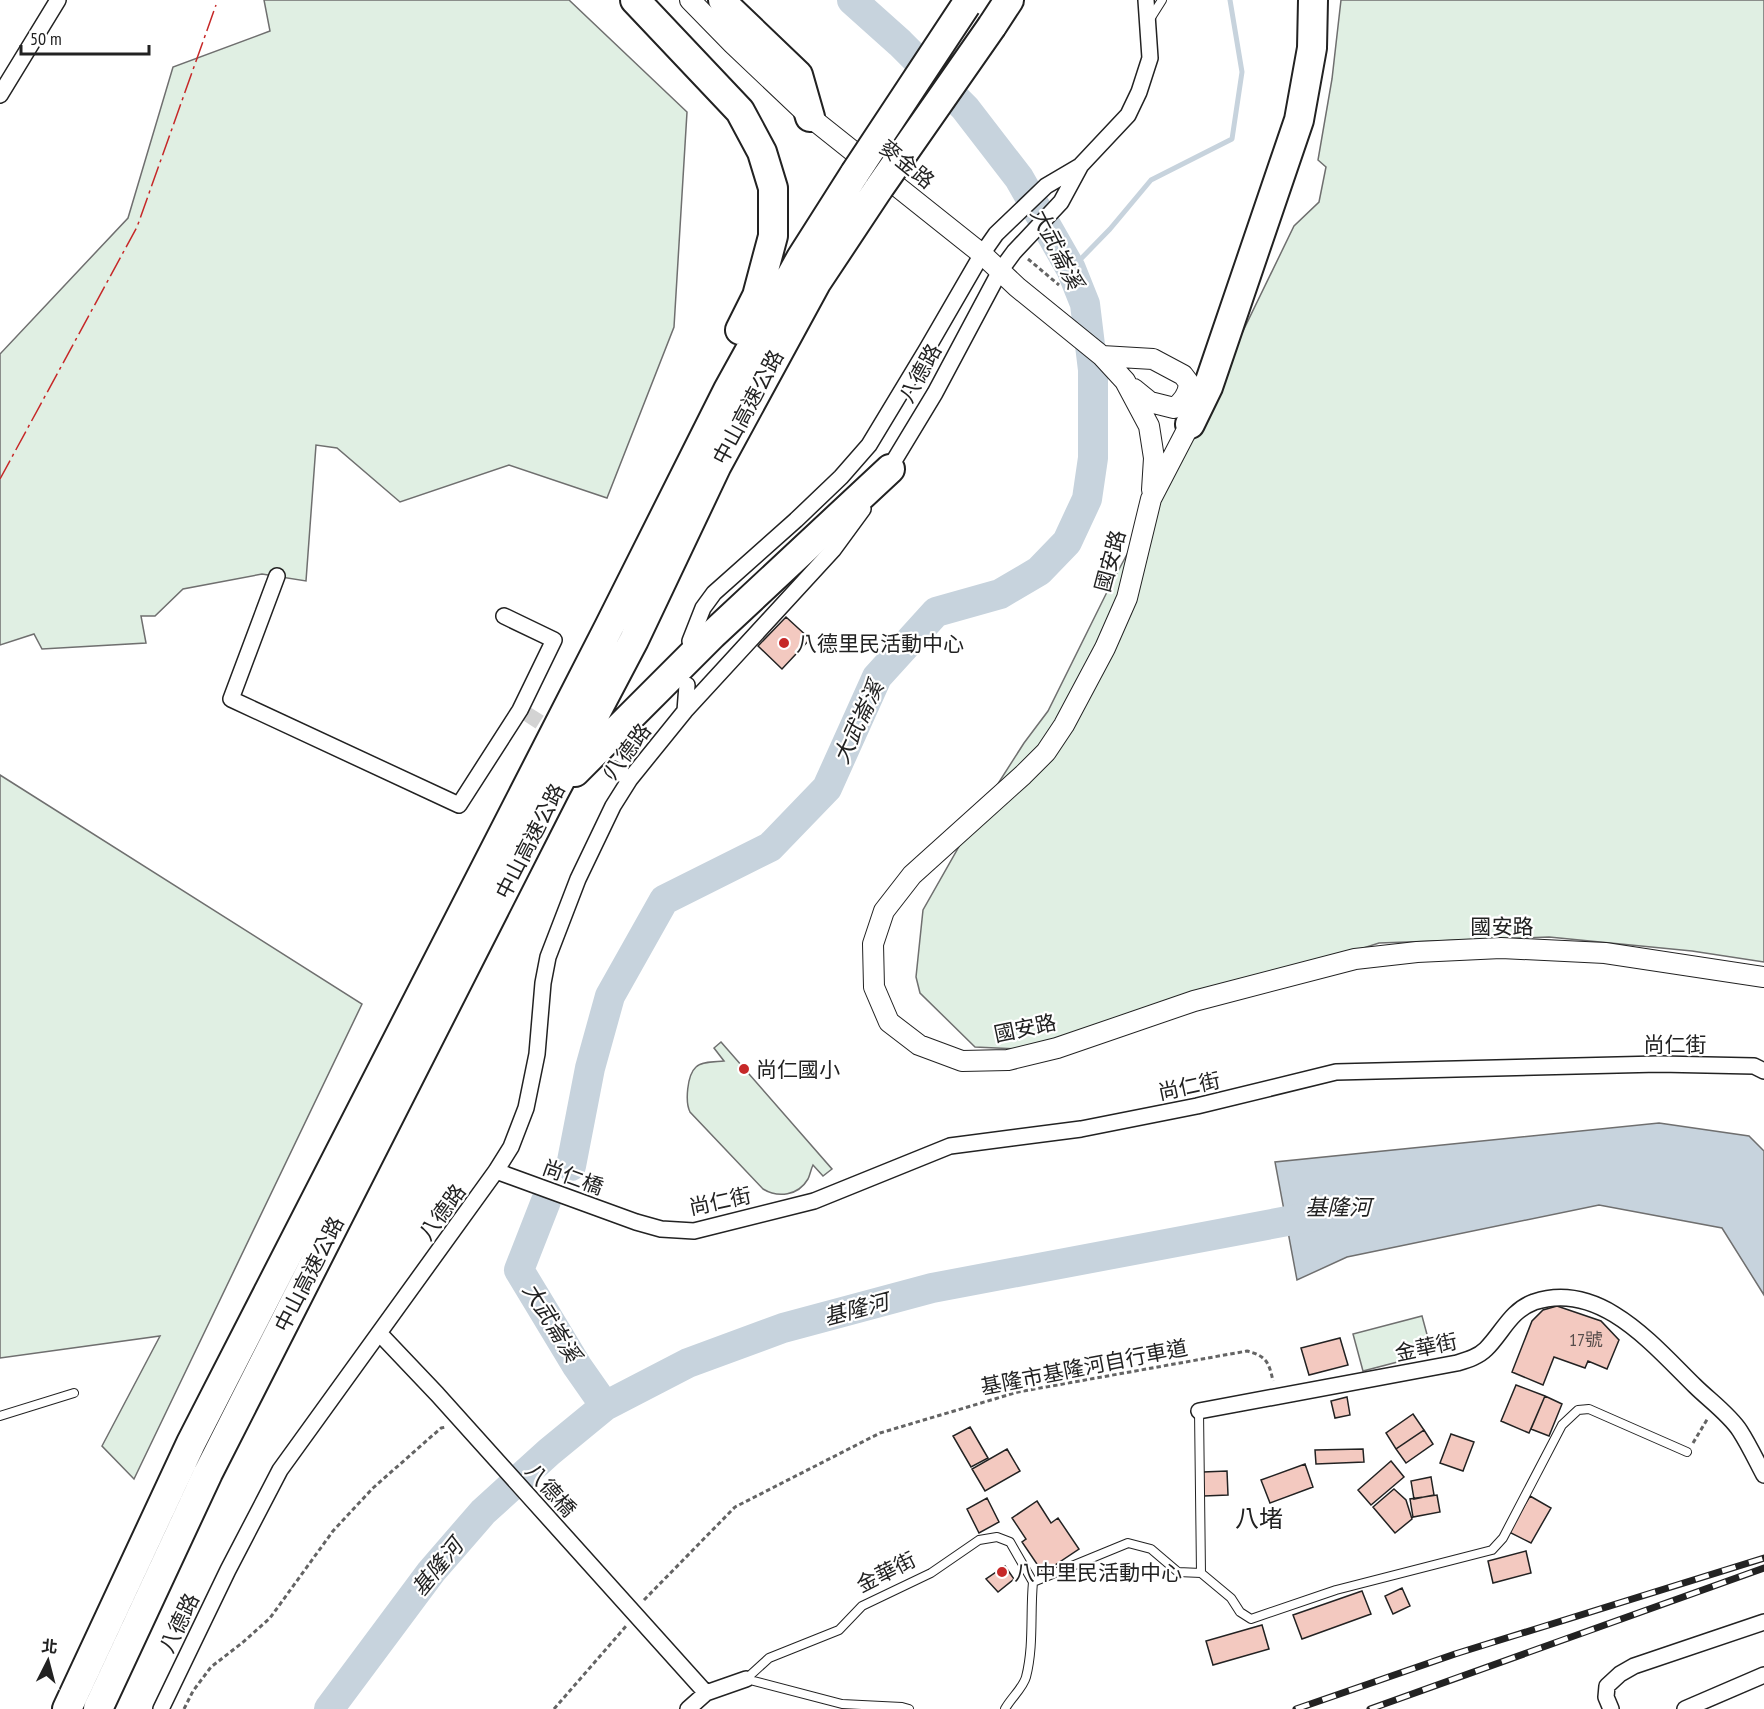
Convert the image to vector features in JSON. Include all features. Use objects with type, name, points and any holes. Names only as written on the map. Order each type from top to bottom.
[{"type":"highway","points":[[609,627],[624,578],[652,505],[757,296],[773,236],[773,188],[762,152],[740,111],[635,0]]},
{"type":"highway","points":[[723,0],[728,8],[798,75],[810,117]]},
{"type":"highway","name":"中山高速公路","points":[[98,1709],[208,1473],[554,792],[634,640],[717,465],[761,380],[816,283],[859,174],[992,26],[1009,0]]},
{"type":"highway","points":[[1191,401],[1299,120],[1312,48],[1313,0]]},
{"type":"highway","name":"中山高速公路","points":[[67,1709],[191,1443],[728,390],[801,258],[859,174],[961,2]]},
{"type":"highway","points":[[554,792],[712,635],[890,469]]},
{"type":"street","points":[[0,95],[58,0]]},
{"type":"street","name":"麥金路","points":[[690,0],[810,117],[982,254],[1102,356],[1125,381],[1149,426],[1154,458],[1151,499]]},
{"type":"street","points":[[1081,165],[1128,115],[1139,92],[1150,58],[1146,0]]},
{"type":"street","name":"八德路","points":[[690,641],[703,608],[714,593],[842,477],[869,445],[996,234],[1046,186],[1081,165]]},
{"type":"street","name":"八德路","points":[[161,1709],[228,1570],[280,1470],[380,1334],[511,1147],[526,1108],[537,1054],[543,982],[548,957],[578,879],[613,806],[630,779],[685,711],[833,550],[890,469],[1000,271],[1019,254],[1061,202],[1081,165]]},
{"type":"street","points":[[1102,356],[1154,359],[1183,375],[1191,401],[1149,402],[1125,381]]},
{"type":"street","name":"國安路","points":[[1191,401],[1151,499],[1126,598],[1105,648],[1064,725],[1046,752],[912,875],[884,911],[873,944],[874,987],[889,1022],[919,1045],[962,1061],[1008,1060],[1057,1048],[1194,1001],[1355,959],[1417,952],[1501,948],[1605,953],[1764,977]]},
{"type":"street","points":[[277,576],[231,699],[459,805],[524,712],[554,639],[504,616]]},
{"type":"street","points":[[685,711],[687,685]]},
{"type":"street","points":[[613,769],[630,779]]},
{"type":"street","name":"尚仁街","points":[[636,1222],[661,1229],[694,1231],[814,1201],[950,1146],[1081,1129],[1197,1106],[1336,1072],[1659,1064],[1754,1066],[1764,1071]]},
{"type":"street","name":"尚仁橋","points":[[496,1171],[636,1222]]},
{"type":"street","name":"金華街","points":[[1199,1411],[1473,1358],[1485,1350],[1517,1311],[1532,1303],[1567,1297],[1600,1306],[1615,1315],[1656,1348],[1739,1429],[1764,1475]]},
{"type":"street","name":"八德橋","points":[[380,1334],[437,1394],[634,1614]]},
{"type":"street","points":[[634,1614],[706,1693]]},
{"type":"street","points":[[1611,1709],[1606,1697],[1607,1686],[1620,1674],[1634,1666],[1764,1622]]},
{"type":"street","points":[[1685,1709],[1764,1675]]},
{"type":"street","name":"金華街","points":[[688,1709],[706,1693],[746,1679]]},
{"type":"lane","points":[[1148,21],[1162,0]]},
{"type":"lane","points":[[0,1416],[74,1393]]},
{"type":"lane","points":[[1005,1709],[1010,1699],[1026,1680],[1032,1632],[1033,1582],[1128,1543],[1151,1549],[1178,1572],[1201,1573],[1231,1598],[1240,1612],[1251,1618],[1336,1590],[1492,1550],[1503,1538],[1562,1425],[1578,1410],[1589,1409],[1687,1452]]},
{"type":"lane","name":"金華街","points":[[1199,1411],[1201,1573]]},
{"type":"lane","name":"金華街","points":[[746,1679],[769,1658],[839,1630],[862,1606],[931,1573],[979,1540],[997,1537],[1010,1542],[1033,1582]]},
{"type":"lane","points":[[746,1679],[842,1704],[909,1709]]},
{"type":"path","points":[[1019,254],[1059,285]]},
{"type":"path","name":"基隆市基隆河自行車道","points":[[554,1709],[634,1614],[735,1506],[880,1433],[1018,1392],[1247,1351],[1259,1354],[1269,1364],[1277,1397]]},
{"type":"path","points":[[1687,1452],[1716,1406]]},
{"type":"path","points":[[184,1709],[193,1691],[211,1667],[270,1618],[333,1532],[373,1488],[441,1428],[449,1427]]},
{"type":"green space","points":[[264,0],[569,0],[687,112],[674,327],[607,498],[509,465],[400,502],[337,448],[316,445],[306,581],[262,574],[183,589],[155,616],[141,616],[146,643],[42,649],[34,634],[0,645],[0,354],[128,218],[173,67],[270,31]]},
{"type":"green space","points":[[1341,0],[1764,0],[1764,962],[1692,951],[1549,937],[1379,943],[1043,1050],[975,1047],[920,993],[916,977],[923,910],[969,829],[1024,743],[1048,711],[1109,588],[1211,397],[1294,226],[1319,202],[1326,167],[1318,160],[1332,79]]},
{"type":"green space","points":[[0,775],[362,1004],[134,1479],[102,1446],[160,1336],[0,1358]]},
{"type":"green space","points":[[721,1042],[832,1169],[823,1176],[813,1165],[808,1179],[799,1189],[787,1194],[769,1192],[763,1189],[690,1112],[687,1095],[693,1071],[705,1063],[724,1061],[714,1048]]},
{"type":"green space","points":[[1422,1316],[1432,1353],[1363,1371],[1353,1334]]},
{"type":"water","name":"基隆河","points":[[1659,1123],[1749,1136],[1764,1151],[1764,1295],[1722,1228],[1599,1205],[1347,1257],[1297,1280],[1275,1162]]},
{"type":"building","name":"八德里民活動中心","points":[[786,617],[810,639],[782,669],[758,646]]},
{"type":"building","points":[[1557,1306],[1601,1321],[1619,1340],[1607,1369],[1588,1361],[1585,1368],[1554,1357],[1543,1385],[1512,1372],[1532,1321],[1543,1310]]},
{"type":"building","points":[[1340,1338],[1348,1365],[1309,1375],[1301,1348]]},
{"type":"building","points":[[1516,1385],[1545,1396],[1529,1433],[1501,1421]]},
{"type":"building","points":[[1545,1396],[1562,1404],[1549,1436],[1531,1429]]},
{"type":"building","points":[[1347,1397],[1350,1415],[1335,1418],[1331,1401]]},
{"type":"building","points":[[1413,1414],[1424,1430],[1396,1449],[1386,1433]]},
{"type":"building","points":[[970,1427],[988,1458],[971,1467],[953,1436]]},
{"type":"building","points":[[1424,1430],[1433,1444],[1406,1463],[1396,1449]]},
{"type":"building","points":[[1451,1434],[1474,1442],[1463,1471],[1440,1463]]},
{"type":"building","points":[[1007,1449],[1020,1471],[985,1491],[972,1469]]},
{"type":"building","points":[[1363,1449],[1364,1462],[1316,1464],[1315,1450]]},
{"type":"building","points":[[1391,1461],[1404,1477],[1371,1505],[1358,1490]]},
{"type":"building","points":[[1305,1464],[1313,1487],[1270,1503],[1261,1480]]},
{"type":"building","points":[[1227,1471],[1228,1495],[1204,1496],[1203,1472]]},
{"type":"building","points":[[1431,1477],[1434,1495],[1414,1499],[1411,1481]]},
{"type":"building","points":[[1394,1489],[1406,1500],[1412,1519],[1395,1533],[1373,1507]]},
{"type":"building","points":[[1437,1495],[1440,1512],[1413,1517],[1410,1499]]},
{"type":"building","points":[[1530,1496],[1551,1508],[1531,1543],[1509,1532]]},
{"type":"building","points":[[987,1498],[999,1522],[979,1533],[967,1509]]},
{"type":"building","points":[[1037,1501],[1051,1523],[1058,1518],[1079,1549],[1043,1573],[1022,1542],[1026,1539],[1012,1518]]},
{"type":"building","points":[[1526,1551],[1531,1573],[1493,1583],[1488,1561]]},
{"type":"building","name":"八中里民活動中心","points":[[1005,1566],[1014,1579],[998,1592],[986,1579]]},
{"type":"building","points":[[1402,1588],[1410,1606],[1393,1614],[1385,1596]]},
{"type":"building","points":[[1362,1591],[1371,1614],[1302,1639],[1293,1615]]},
{"type":"building","points":[[1262,1625],[1269,1649],[1213,1665],[1206,1641]]},
{"type":"waterway","name":"大武崙溪","points":[[571,1166],[590,1068],[610,996],[664,900],[770,847],[827,788],[877,677],[936,612],[1000,594],[1039,571],[1067,542],[1087,499],[1093,458],[1093,370],[1085,304],[1071,269],[1019,178],[965,108],[900,43],[852,0]]},
{"type":"waterway","points":[[1071,269],[1110,229],[1151,180],[1232,139],[1242,72],[1230,0]]},
{"type":"waterway","name":"大武崙溪","points":[[546,1201],[519,1270],[577,1366],[605,1406]]},
{"type":"waterway","name":"基隆河","points":[[329,1709],[431,1572],[483,1512],[549,1452],[605,1406],[688,1363],[783,1328],[932,1288],[1325,1214]]},
{"type":"tunnel","points":[[527,714],[560,735]]},
{"type":"railway","points":[[1296,1709],[1455,1654],[1764,1558]]},
{"type":"railway","points":[[1370,1709],[1764,1568]]},
{"type":"power","points":[[0,479],[137,227],[216,5]]},
{"type":"place","name":"八德里民活動中心","points":[[784,643]]},
{"type":"place","name":"尚仁國小","points":[[744,1069]]},
{"type":"place","name":"八中里民活動中心","points":[[1002,1572]]},
{"type":"district","name":"八堵","points":[[1259,1518]]}]
